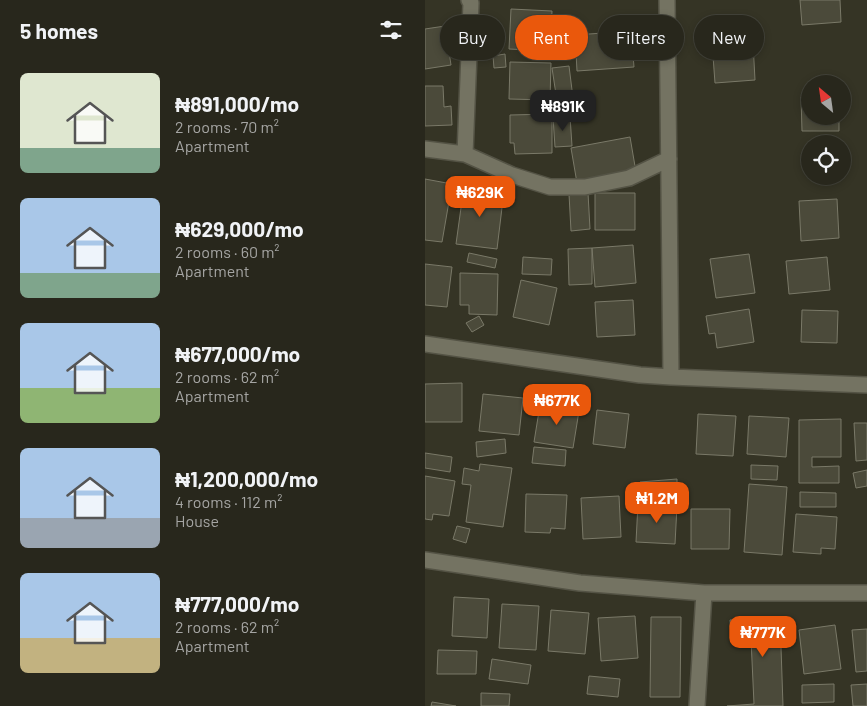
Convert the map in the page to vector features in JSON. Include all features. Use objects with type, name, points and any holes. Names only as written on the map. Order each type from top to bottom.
[{"type":"street","points":[[465,154],[471,3],[469,0]]},
{"type":"street","points":[[667,0],[671,378]]},
{"type":"street","points":[[425,149],[465,154],[512,175],[550,187],[585,187],[629,178],[669,158]]},
{"type":"street","points":[[425,344],[671,378],[867,385]]},
{"type":"street","points":[[425,560],[580,583],[703,593],[867,592]]},
{"type":"street","points":[[697,706],[703,593]]},
{"type":"building","points":[[800,0],[840,0],[841,22],[802,25]]},
{"type":"building","points":[[511,9],[552,11],[552,15],[515,15],[515,49],[509,49]]},
{"type":"building","points":[[440,27],[440,60],[450,60],[451,65],[425,69],[425,29]]},
{"type":"building","points":[[598,33],[598,60],[633,60],[634,67],[577,71],[576,60],[588,60],[588,34]]},
{"type":"building","points":[[505,54],[506,67],[494,68],[493,60],[505,60]]},
{"type":"building","points":[[713,60],[754,60],[755,80],[715,83]]},
{"type":"building","points":[[510,62],[551,63],[550,100],[509,99]]},
{"type":"building","points":[[569,66],[573,98],[557,101],[552,68]]},
{"type":"building","points":[[425,86],[443,86],[444,107],[451,106],[452,125],[425,126]]},
{"type":"building","points":[[552,114],[552,153],[515,154],[514,143],[510,143],[510,115]]},
{"type":"building","points":[[570,116],[572,146],[555,147],[553,117]]},
{"type":"building","points":[[802,125],[839,125],[839,131],[802,131]]},
{"type":"building","points":[[630,137],[636,172],[577,183],[571,148]]},
{"type":"building","points":[[425,179],[452,184],[442,242],[425,240]]},
{"type":"building","points":[[464,186],[504,191],[497,249],[456,244]]},
{"type":"building","points":[[588,193],[590,229],[571,231],[569,194]]},
{"type":"building","points":[[595,193],[635,193],[635,230],[595,230]]},
{"type":"building","points":[[837,199],[839,238],[801,241],[799,201]]},
{"type":"building","points":[[633,245],[636,283],[595,287],[592,248]]},
{"type":"building","points":[[592,248],[592,284],[569,285],[568,249]]},
{"type":"building","points":[[469,253],[497,259],[495,268],[467,262]]},
{"type":"building","points":[[749,254],[755,293],[716,298],[710,259]]},
{"type":"building","points":[[523,257],[552,259],[551,275],[522,274]]},
{"type":"building","points":[[827,257],[830,290],[789,294],[786,261]]},
{"type":"building","points":[[425,264],[452,267],[447,307],[425,305]]},
{"type":"building","points":[[460,273],[498,274],[497,315],[469,314],[469,305],[460,305]]},
{"type":"building","points":[[521,280],[557,288],[549,325],[513,317]]},
{"type":"building","points":[[633,300],[635,335],[597,337],[595,302]]},
{"type":"building","points":[[749,309],[754,342],[717,348],[715,333],[709,334],[706,316]]},
{"type":"building","points":[[802,310],[838,311],[837,343],[801,342]]},
{"type":"building","points":[[479,316],[484,325],[472,332],[466,323]]},
{"type":"building","points":[[462,383],[462,422],[425,422],[425,384]]},
{"type":"building","points":[[483,394],[523,398],[519,435],[479,431]]},
{"type":"building","points":[[540,405],[579,411],[573,448],[534,442]]},
{"type":"building","points":[[597,410],[629,414],[625,448],[593,444]]},
{"type":"building","points":[[698,414],[736,416],[733,456],[696,454]]},
{"type":"building","points":[[749,416],[789,418],[786,457],[747,454]]},
{"type":"building","points":[[841,419],[841,457],[812,457],[812,467],[839,466],[839,483],[799,483],[799,420]]},
{"type":"building","points":[[854,423],[867,423],[867,460],[856,461]]},
{"type":"building","points":[[505,439],[506,453],[477,457],[476,442]]},
{"type":"building","points":[[534,447],[566,450],[565,466],[532,463]]},
{"type":"building","points":[[425,453],[452,457],[450,472],[425,468]]},
{"type":"building","points":[[480,464],[512,468],[503,527],[466,522],[471,485],[462,484],[464,468],[479,471]]},
{"type":"building","points":[[751,465],[778,466],[777,480],[751,479]]},
{"type":"building","points":[[867,470],[867,486],[856,488],[853,473]]},
{"type":"building","points":[[425,476],[455,481],[449,516],[433,514],[432,520],[425,519]]},
{"type":"building","points":[[677,479],[677,496],[641,499],[640,482]]},
{"type":"building","points":[[749,484],[787,487],[782,555],[744,552]]},
{"type":"building","points":[[800,492],[836,493],[836,507],[800,507]]},
{"type":"building","points":[[526,494],[567,495],[565,529],[551,528],[550,533],[525,532]]},
{"type":"building","points":[[619,496],[621,537],[583,539],[581,498]]},
{"type":"building","points":[[638,504],[677,506],[675,544],[636,542]]},
{"type":"building","points":[[691,509],[730,509],[729,549],[691,549]]},
{"type":"building","points":[[796,514],[837,517],[835,549],[821,548],[821,554],[793,552]]},
{"type":"building","points":[[457,526],[470,529],[466,543],[453,539]]},
{"type":"building","points":[[454,597],[489,599],[487,638],[452,636]]},
{"type":"building","points":[[502,604],[539,606],[536,650],[499,648]]},
{"type":"building","points":[[551,610],[589,613],[585,654],[548,651]]},
{"type":"building","points":[[635,616],[638,658],[601,661],[598,618]]},
{"type":"building","points":[[651,617],[681,617],[680,697],[650,697]]},
{"type":"building","points":[[780,618],[783,706],[727,706],[754,704],[751,639],[731,640],[730,620]]},
{"type":"building","points":[[835,625],[841,669],[804,674],[799,630]]},
{"type":"building","points":[[867,629],[867,671],[856,672],[852,630]]},
{"type":"building","points":[[438,650],[477,651],[476,674],[437,674]]},
{"type":"building","points":[[492,659],[531,665],[528,684],[489,679]]},
{"type":"building","points":[[589,676],[620,679],[618,697],[587,694]]},
{"type":"building","points":[[834,684],[834,702],[802,703],[802,685]]},
{"type":"building","points":[[867,684],[867,706],[853,706],[851,685]]},
{"type":"building","points":[[481,693],[510,694],[509,706],[481,706]]},
{"type":"building","points":[[432,702],[456,706],[431,706]]}]
